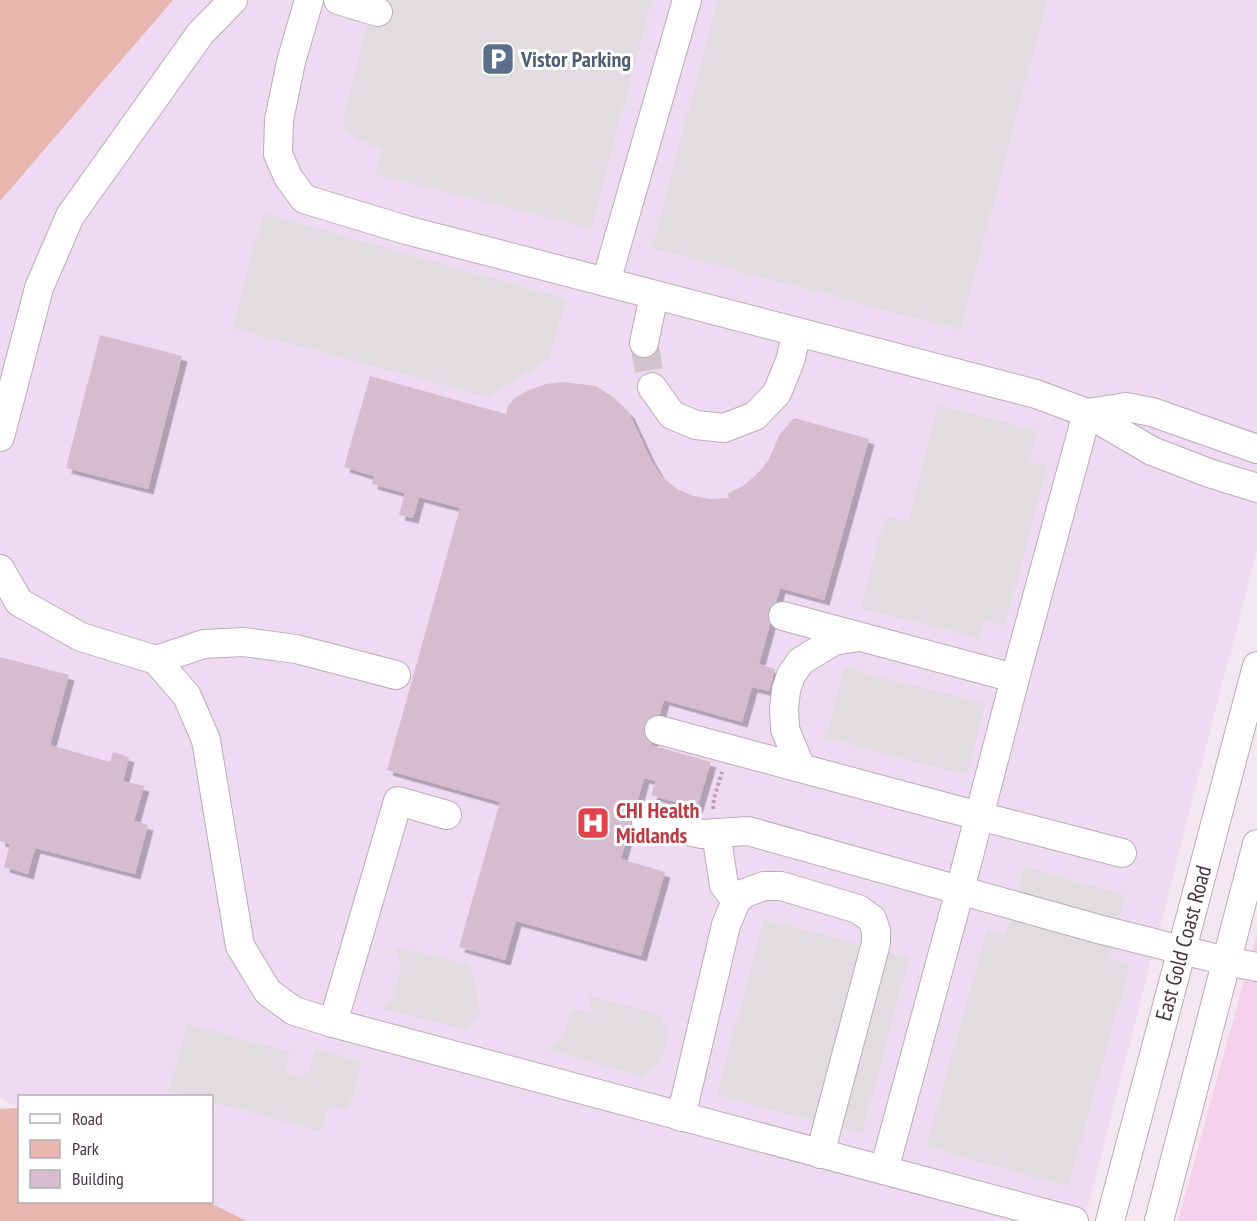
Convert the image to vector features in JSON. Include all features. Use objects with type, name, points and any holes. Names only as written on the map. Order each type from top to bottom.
[{"type":"street","points":[[0,437],[39,288],[70,216],[200,34],[233,0]]},
{"type":"street","points":[[309,0],[291,62],[279,120],[278,154],[288,177],[304,199],[406,230],[1036,394],[1087,413],[1152,451],[1209,473],[1257,488]]},
{"type":"street","points":[[338,0],[378,12]]},
{"type":"street","points":[[606,282],[687,0]]},
{"type":"street","points":[[644,343],[654,295]]},
{"type":"street","points":[[652,387],[672,415],[696,425],[724,428],[755,416],[777,393],[790,361],[797,333]]},
{"type":"street","points":[[1087,413],[1126,407],[1152,412],[1257,449]]},
{"type":"street","points":[[884,1170],[960,890],[1014,678],[1087,413]]},
{"type":"street","points":[[0,569],[19,602],[81,637],[156,660],[187,696],[206,740],[240,946],[268,992],[294,1011],[1074,1221]]},
{"type":"street","points":[[783,615],[1014,678]]},
{"type":"street","points":[[801,768],[785,729],[786,690],[791,675],[801,661],[834,641],[861,637]]},
{"type":"street","points":[[156,660],[204,644],[243,642],[296,649],[396,675]]},
{"type":"street","name":"East Gold Coast Road","points":[[1110,1221],[1257,666]]},
{"type":"street","points":[[659,730],[1122,853]]},
{"type":"street","points":[[333,1023],[398,801],[447,814]]},
{"type":"street","points":[[646,822],[702,834],[748,831],[1080,924],[1257,967]]},
{"type":"street","points":[[716,833],[724,885],[736,901]]},
{"type":"street","name":"East Gold Coast Road","points":[[1159,1221],[1257,844]]},
{"type":"street","points":[[681,1117],[726,925],[736,901],[745,893],[764,886],[781,886],[858,909],[872,919],[876,931],[876,943],[820,1154]]},
{"type":"path","points":[[716,833],[714,798],[729,749]]},
{"type":"shaded area","name":"CHI Health Midlands","points":[[13,0],[1257,0],[1257,549],[1084,1221],[247,1221],[210,1203],[213,1203],[213,1095],[18,1095],[18,1107],[0,1098],[0,49]]},
{"type":"shaded area","name":"Vistor Parking","points":[[374,0],[652,0],[591,228],[375,174],[382,149],[363,142],[346,131],[343,118]]},
{"type":"shaded area","points":[[718,0],[1047,0],[960,330],[652,248]]},
{"type":"shaded area","points":[[263,213],[566,299],[549,359],[488,397],[233,328]]},
{"type":"shaded area","points":[[938,405],[1037,431],[1029,461],[1047,466],[1005,626],[984,620],[979,639],[861,608],[885,517],[908,522]]},
{"type":"shaded area","points":[[844,667],[985,704],[966,775],[826,738]]},
{"type":"shaded area","points":[[1024,867],[1125,895],[1108,958],[1130,965],[1068,1186],[926,1147],[987,930],[1005,935]]},
{"type":"shaded area","points":[[764,919],[909,958],[862,1134],[717,1095]]},
{"type":"shaded area","points":[[1257,933],[1257,1221],[1178,1221]]},
{"type":"shaded area","points":[[395,947],[470,965],[480,1013],[466,1029],[381,1008],[394,995],[401,965]]},
{"type":"shaded area","points":[[589,996],[659,1014],[669,1036],[660,1063],[642,1076],[548,1050],[562,1037],[573,1009],[593,1013]]},
{"type":"shaded area","points":[[187,1024],[290,1052],[286,1068],[289,1073],[296,1075],[309,1072],[316,1049],[362,1061],[348,1111],[328,1106],[321,1131],[213,1102],[213,1095],[187,1095],[169,1091]]},
{"type":"green space","points":[[0,0],[173,0],[0,201]]},
{"type":"green space","points":[[18,1108],[18,1203],[210,1203],[247,1221],[0,1221],[0,1109]]},
{"type":"building","points":[[100,335],[182,356],[148,489],[66,468]]},
{"type":"building","points":[[370,376],[506,414],[508,406],[515,398],[546,384],[562,382],[596,386],[613,397],[629,413],[661,476],[677,489],[694,496],[711,499],[729,498],[728,493],[743,486],[757,474],[768,461],[780,434],[794,418],[869,439],[824,600],[780,588],[759,664],[775,669],[769,691],[752,687],[742,722],[664,700],[651,745],[711,762],[697,808],[651,795],[656,781],[644,778],[621,859],[665,872],[641,956],[516,921],[505,960],[459,947],[500,802],[387,770],[460,508],[419,497],[413,518],[399,515],[405,493],[372,484],[374,476],[344,467]]},
{"type":"building","points":[[0,657],[69,675],[50,745],[110,762],[113,752],[129,757],[123,781],[144,786],[134,821],[148,825],[135,874],[35,848],[28,874],[4,867],[10,844],[0,841]]},
{"type":"tunnel","points":[[644,343],[652,387]]},
{"type":"place","name":"Vistor Parking","points":[[498,59]]},
{"type":"place","name":"CHI Health Midlands","points":[[593,823]]}]
